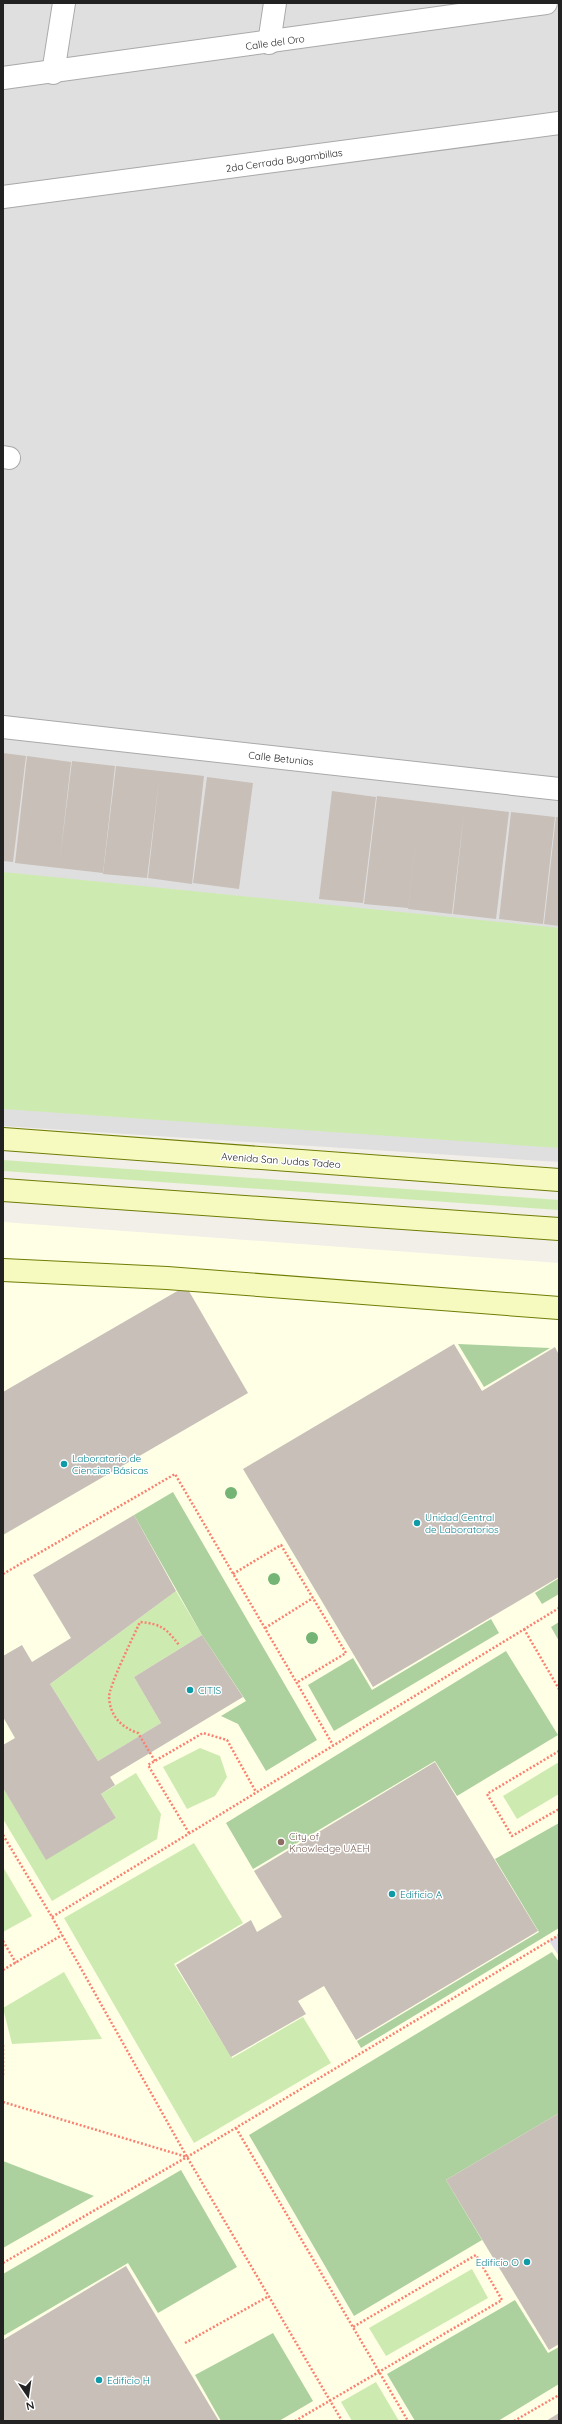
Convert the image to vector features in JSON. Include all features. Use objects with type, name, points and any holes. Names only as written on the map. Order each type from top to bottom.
[{"type":"street","points":[[53,73],[64,3]]},
{"type":"street","points":[[269,43],[275,3]]},
{"type":"street","name":"Calle del Oro","points":[[3,78],[53,73],[269,43],[476,8],[546,3]]},
{"type":"street","name":"2da Cerrada Bugambilias","points":[[3,197],[557,127]]},
{"type":"street","name":"Calle Betunias","points":[[3,727],[559,789]]},
{"type":"street","name":"Avenida San Judas Tadeo","points":[[3,1139],[559,1180]]},
{"type":"street","points":[[3,1190],[559,1229]]},
{"type":"street","points":[[3,1270],[167,1278],[559,1308]]},
{"type":"path","points":[[3,1574],[176,1474],[333,1745]]},
{"type":"path","points":[[233,1574],[281,1545],[346,1653],[296,1683]]},
{"type":"path","points":[[265,1628],[313,1598]]},
{"type":"path","points":[[52,1917],[559,1608]]},
{"type":"path","points":[[155,1761],[138,1733],[126,1729],[112,1714],[109,1696],[140,1622],[158,1624],[171,1634],[179,1645]]},
{"type":"path","points":[[524,1629],[559,1689]]},
{"type":"path","points":[[189,1833],[148,1765],[202,1733],[227,1740],[256,1792]]},
{"type":"path","points":[[559,1751],[487,1794],[512,1836],[559,1809]]},
{"type":"path","points":[[3,1835],[52,1917],[187,2157],[342,2421]]},
{"type":"path","points":[[3,1970],[62,1935]]},
{"type":"path","points":[[3,2263],[187,2157],[559,1935]]},
{"type":"path","points":[[3,1941],[16,1963]]},
{"type":"path","points":[[3,2045],[3,2077]]},
{"type":"path","points":[[3,2102],[187,2157]]},
{"type":"path","points":[[236,2128],[408,2421]]},
{"type":"path","points":[[295,2421],[380,2373],[502,2300],[476,2255],[353,2327]]},
{"type":"path","points":[[185,2343],[269,2296]]},
{"type":"path","points":[[514,2421],[559,2395]]},
{"type":"shaded area","points":[[3,3],[559,3],[559,1162],[3,1126]]},
{"type":"shaded area","name":"City of Knowledge UAEH","points":[[3,1222],[559,1263],[559,2421],[3,2421]]},
{"type":"shaded area","points":[[559,1935],[559,1956],[549,1941]]},
{"type":"green space","points":[[3,872],[559,928],[559,1148],[3,1109]]},
{"type":"green space","points":[[3,1160],[559,1200],[559,1210],[3,1171]]},
{"type":"green space","points":[[458,1344],[550,1348],[484,1387]]},
{"type":"green space","points":[[173,1492],[317,1740],[266,1771],[238,1724],[221,1716],[246,1701],[202,1635],[134,1515]]},
{"type":"green space","points":[[559,1578],[559,1594],[542,1604],[535,1593]]},
{"type":"green space","points":[[176,1591],[202,1635],[134,1677],[161,1723],[98,1761],[50,1684]]},
{"type":"green space","points":[[491,1619],[499,1633],[334,1731],[308,1685],[353,1658],[372,1690]]},
{"type":"green space","points":[[559,1622],[559,1641],[551,1627]]},
{"type":"green space","points":[[506,1651],[558,1735],[457,1796],[435,1761],[253,1869],[226,1823]]},
{"type":"green space","points":[[200,1748],[220,1756],[227,1777],[215,1796],[187,1809],[163,1767]]},
{"type":"green space","points":[[559,1762],[559,1794],[517,1819],[503,1796]]},
{"type":"green space","points":[[136,1773],[161,1814],[157,1839],[52,1901],[3,1819],[3,1788],[46,1859],[116,1818],[101,1794]]},
{"type":"green space","points":[[559,1823],[559,1928],[361,2048],[357,2041],[539,1932],[495,1859]]},
{"type":"green space","points":[[194,1843],[243,1923],[174,1964],[232,2058],[303,2017],[331,2063],[194,2143],[64,1918]]},
{"type":"green space","points":[[3,1867],[32,1916],[3,1932]]},
{"type":"green space","points":[[552,1952],[559,1962],[559,2113],[446,2180],[482,2240],[354,2316],[249,2135]]},
{"type":"green space","points":[[64,1972],[102,2039],[12,2044],[3,2008]]},
{"type":"green space","points":[[3,2161],[94,2196],[3,2248]]},
{"type":"green space","points":[[181,2170],[237,2267],[158,2313],[128,2263],[3,2336],[3,2274]]},
{"type":"green space","points":[[472,2269],[488,2298],[386,2356],[369,2328]]},
{"type":"green space","points":[[515,2300],[548,2353],[559,2347],[559,2384],[498,2421],[415,2421],[387,2374]]},
{"type":"green space","points":[[273,2333],[313,2401],[279,2421],[221,2421],[195,2375]]},
{"type":"green space","points":[[376,2382],[399,2421],[352,2421],[341,2402]]},
{"type":"building","points":[[3,753],[26,756],[13,862],[3,861]]},
{"type":"building","points":[[27,756],[71,762],[60,859],[72,761],[115,766],[103,873],[15,863]]},
{"type":"building","points":[[116,766],[204,776],[192,884],[148,878],[159,780],[147,878],[103,874]]},
{"type":"building","points":[[207,777],[253,783],[239,889],[193,883]]},
{"type":"building","points":[[332,791],[376,797],[363,903],[319,899]]},
{"type":"building","points":[[377,796],[509,812],[496,919],[453,914],[464,812],[452,914],[408,909],[417,832],[408,908],[364,904]]},
{"type":"building","points":[[511,812],[555,817],[543,924],[499,919]]},
{"type":"building","points":[[556,817],[559,817],[559,926],[544,924]]},
{"type":"building","name":"Laboratorio de Ciencias Básicas","points":[[186,1286],[248,1393],[3,1535],[3,1392]]},
{"type":"building","name":"Unidad Central de Laboratorios","points":[[454,1344],[482,1391],[555,1347],[559,1355],[559,1577],[373,1687],[243,1469]]},
{"type":"building","name":"CITIS","points":[[134,1515],[176,1591],[50,1684],[98,1761],[161,1723],[134,1677],[202,1635],[243,1697],[110,1777],[115,1785],[101,1794],[116,1818],[46,1860],[3,1788],[3,1745],[15,1738],[3,1717],[3,1656],[22,1645],[32,1662],[71,1638],[33,1575]]},
{"type":"building","name":"Edificio A","points":[[435,1762],[538,1931],[356,2040],[324,1986],[298,2001],[306,2014],[231,2057],[176,1965],[251,1920],[257,1932],[282,1917],[254,1871]]},
{"type":"building","name":"Edificio O","points":[[559,2113],[559,2344],[549,2350],[446,2180]]},
{"type":"building","name":"Edificio H","points":[[126,2266],[219,2421],[3,2421],[3,2340]]},
{"type":"building","points":[[559,2413],[559,2421],[546,2421]]},
{"type":"place","name":"Laboratorio de Ciencias Básicas","points":[[64,1464]]},
{"type":"place","name":"Unidad Central de Laboratorios","points":[[417,1523]]},
{"type":"place","name":"CITIS","points":[[190,1690]]},
{"type":"place","name":"City of Knowledge UAEH","points":[[281,1842]]},
{"type":"place","name":"Edificio A","points":[[392,1894]]},
{"type":"place","name":"Edificio O","points":[[527,2262]]},
{"type":"place","name":"Edificio H","points":[[99,2380]]}]
